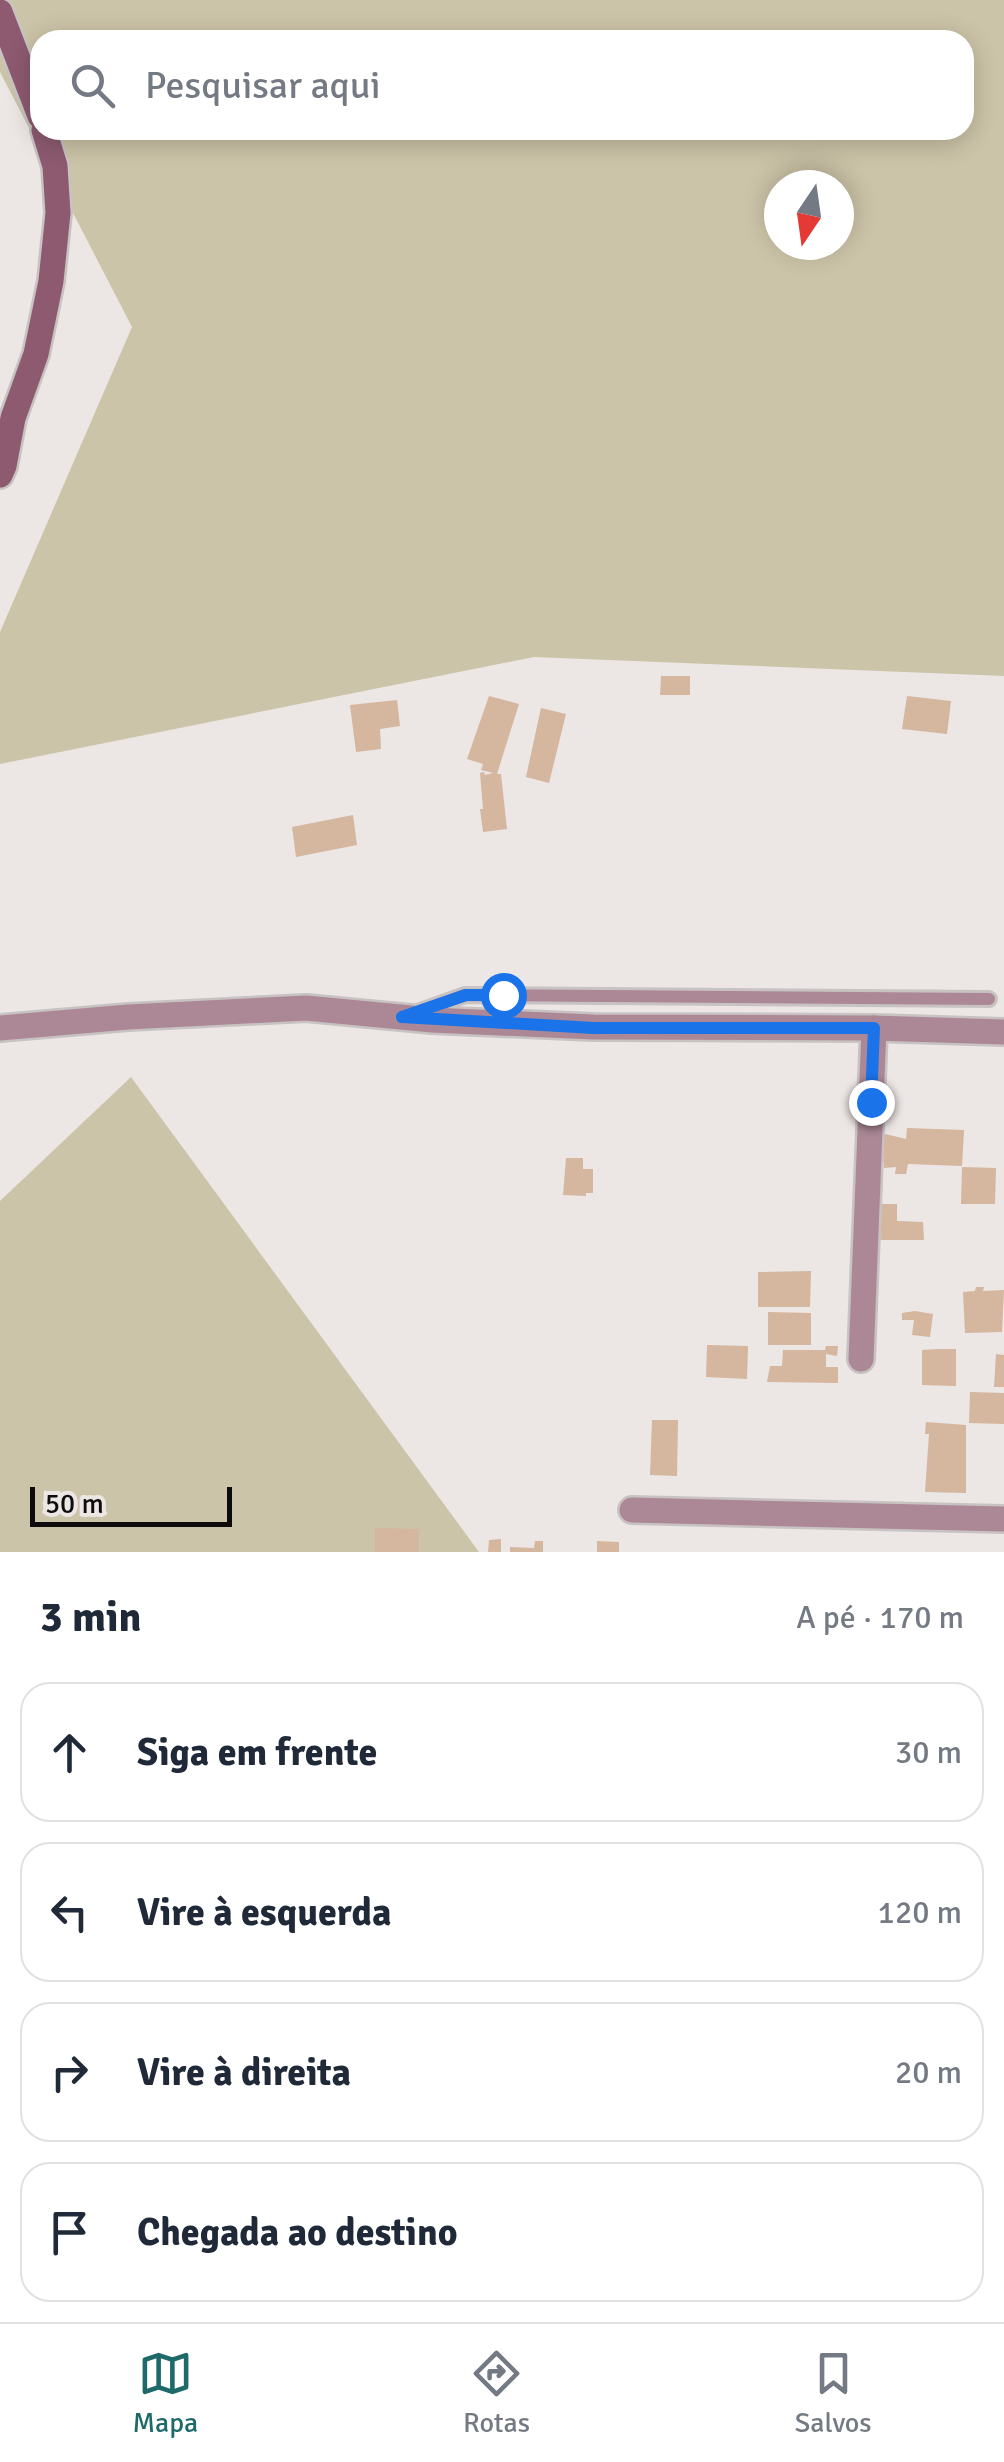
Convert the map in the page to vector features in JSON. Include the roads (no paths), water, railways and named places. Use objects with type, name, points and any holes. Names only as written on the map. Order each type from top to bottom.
[{"type":"street","points":[[0,12],[30,90]]},
{"type":"street","points":[[0,476],[7,417],[36,354],[51,281],[58,213],[55,166],[47,140]]},
{"type":"street","points":[[0,1028],[306,1008],[593,1028],[1004,1032]]},
{"type":"street","points":[[861,1359],[874,1028]]},
{"type":"street","points":[[632,1510],[1004,1519]]},
{"type":"lane","points":[[402,1017],[466,995],[989,999]]}]
